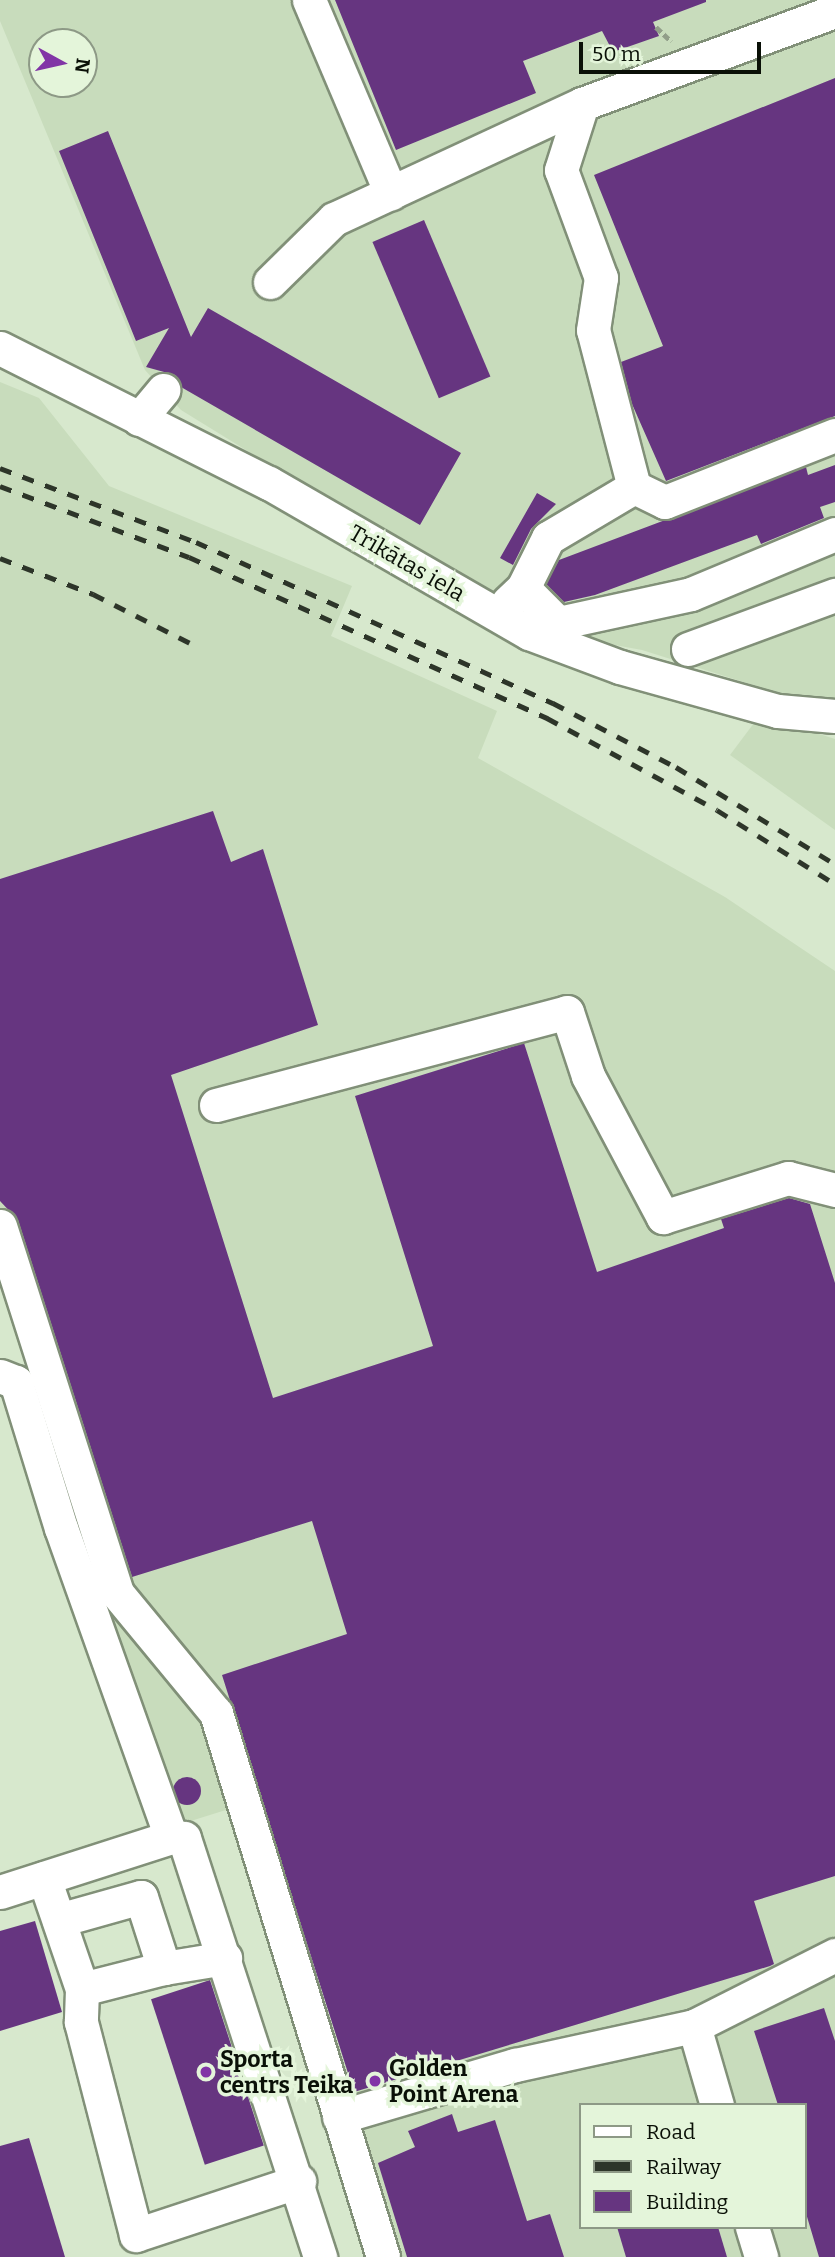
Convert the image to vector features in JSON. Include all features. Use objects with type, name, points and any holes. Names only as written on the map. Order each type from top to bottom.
[{"type":"street","points":[[309,0],[391,193]]},
{"type":"street","points":[[270,282],[334,219],[582,104],[835,11],[829,0]]},
{"type":"street","points":[[582,104],[561,170],[601,278],[593,330],[634,487],[665,502],[835,435]]},
{"type":"street","name":"Trikātas iela","points":[[0,348],[269,483],[529,633],[620,667],[778,711],[835,716]]},
{"type":"street","points":[[139,419],[163,390]]},
{"type":"street","points":[[496,614],[523,588],[548,538],[634,487]]},
{"type":"street","points":[[523,588],[558,623],[691,594],[835,534]]},
{"type":"street","points":[[688,649],[835,595]]},
{"type":"street","points":[[216,1105],[566,1012],[588,1076],[663,1217],[788,1178],[835,1190]]},
{"type":"street","points":[[0,1226],[117,1593],[216,1713],[383,2257]]},
{"type":"street","points":[[0,1376],[16,1382],[61,1528],[171,1837]]},
{"type":"street","points":[[0,1892],[171,1837],[184,1838],[299,2181],[320,2257]]},
{"type":"street","points":[[44,1878],[82,1989],[81,2022],[136,2235],[299,2181]]},
{"type":"street","points":[[59,1920],[141,1897],[164,1968]]},
{"type":"street","points":[[82,1989],[164,1968],[225,1958]]},
{"type":"street","points":[[339,2117],[516,2065],[694,2026],[832,1968]]},
{"type":"street","points":[[694,2026],[716,2103]]},
{"type":"street","points":[[753,2229],[761,2257]]},
{"type":"shaded area","points":[[0,0],[835,0],[835,711],[642,650],[565,636],[525,622],[181,410],[145,370],[32,98],[98,98],[98,28],[28,28],[28,88],[0,21]]},
{"type":"shaded area","points":[[0,382],[39,398],[109,486],[352,586],[331,636],[497,711],[478,758],[725,897],[835,971],[835,2257],[372,2257],[229,1809],[178,1825],[0,1256]]},
{"type":"shaded area","points":[[760,715],[835,739],[835,830],[730,755]]},
{"type":"building","points":[[335,0],[706,2],[653,22],[659,36],[613,52],[602,31],[523,61],[536,93],[396,150]]},
{"type":"building","points":[[835,78],[835,416],[666,481],[632,404],[621,362],[663,346],[594,175]]},
{"type":"building","points":[[108,131],[191,337],[208,308],[461,453],[420,525],[181,387],[175,375],[146,367],[169,328],[136,341],[59,151]]},
{"type":"building","points":[[424,220],[490,376],[439,398],[372,242]]},
{"type":"building","points":[[835,465],[835,502],[820,507],[824,518],[761,544],[757,535],[595,595],[564,602],[546,584],[559,560],[806,467],[808,475]]},
{"type":"building","points":[[537,493],[556,504],[531,529],[513,565],[500,558]]},
{"type":"building","points":[[213,811],[231,862],[263,849],[318,1025],[171,1075],[273,1398],[433,1346],[355,1096],[524,1043],[597,1272],[724,1228],[721,1219],[789,1198],[810,1204],[835,1283],[835,1876],[754,1901],[774,1964],[770,1966],[354,2092],[222,1675],[347,1634],[312,1521],[132,1577],[18,1220],[0,1201],[0,879]]},
{"type":"building","points":[[187,1777],[197,1781],[201,1791],[197,1801],[187,1805],[177,1801],[173,1791],[177,1781]]},
{"type":"building","points":[[35,1921],[62,2012],[0,2031],[0,1931]]},
{"type":"building","name":"Sporta centrs Teika","points":[[210,1980],[264,2145],[205,2165],[151,1999]]},
{"type":"building","points":[[824,2008],[835,2041],[835,2257],[819,2257],[807,2217],[807,2103],[777,2103],[754,2031]]},
{"type":"building","points":[[452,2114],[458,2132],[495,2120],[527,2221],[550,2214],[564,2257],[407,2257],[378,2163],[415,2147],[408,2131]]},
{"type":"building","points":[[29,2138],[65,2257],[0,2257],[0,2146]]},
{"type":"building","points":[[618,2229],[719,2229],[727,2257],[626,2257]]},
{"type":"railway","points":[[0,468],[196,542],[553,703],[676,767],[835,864]]},
{"type":"railway","points":[[0,486],[189,557],[547,718],[717,810],[835,884]]},
{"type":"railway","points":[[0,558],[93,594],[192,644]]},
{"type":"place","name":"Sporta centrs Teika","points":[[206,2072]]},
{"type":"place","name":"Golden Point Arena","points":[[375,2081]]}]
